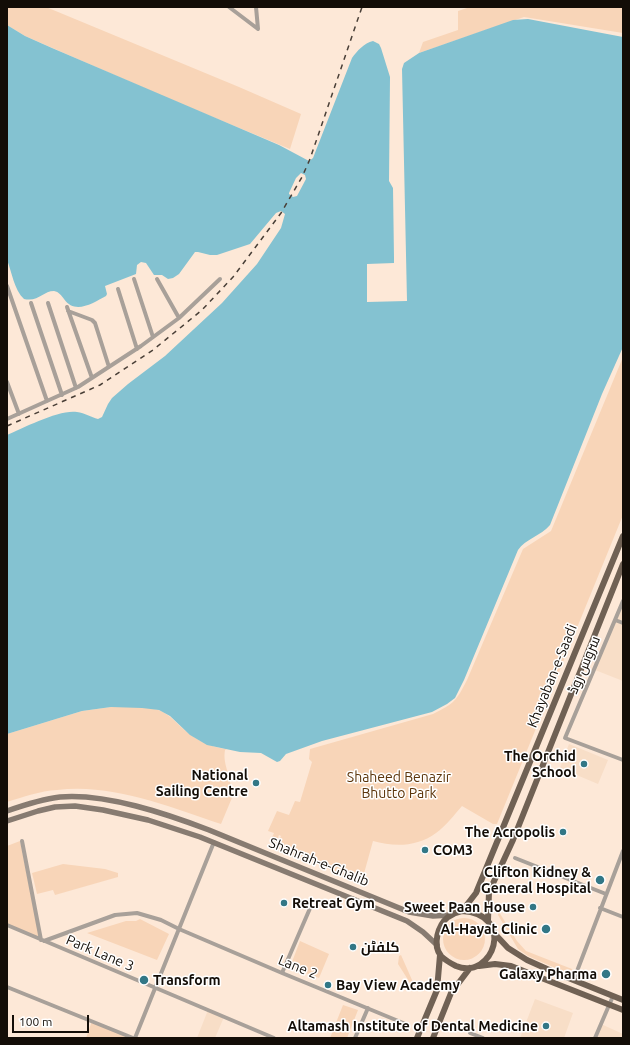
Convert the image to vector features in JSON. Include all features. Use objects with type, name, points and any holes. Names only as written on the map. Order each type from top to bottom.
[{"type":"main road","name":"Khayaban-e-Saadi","points":[[462,911],[476,893],[623,536]]},
{"type":"main road","name":"Khayaban-e-Saadi","points":[[488,920],[489,892],[513,840],[623,564]]},
{"type":"main road","points":[[7,811],[38,801],[59,797],[79,796],[106,800],[151,811],[192,824],[194,827],[193,830],[188,832],[148,820],[103,810],[75,806],[55,807],[7,821]]},
{"type":"main road","name":"Shahrah-e-Ghalib","points":[[192,824],[203,827],[410,912],[433,916],[451,914]]},
{"type":"main road","points":[[200,837],[199,831],[203,827]]},
{"type":"main road","name":"Shahrah-e-Ghalib","points":[[188,832],[407,921],[423,932],[437,945]]},
{"type":"main road","points":[[623,1000],[527,960],[508,948],[494,933],[488,920],[473,912],[462,911],[451,914],[440,926],[437,938],[438,951],[440,955],[448,962],[462,968],[495,964],[511,966],[623,1010]]},
{"type":"main road","points":[[478,966],[485,961],[492,951],[494,944],[494,933]]},
{"type":"main road","points":[[417,1038],[437,990],[440,955]]},
{"type":"main road","points":[[433,1038],[451,993],[470,968]]},
{"type":"street","points":[[229,7],[258,29],[256,7]]},
{"type":"street","points":[[134,279],[153,337]]},
{"type":"street","points":[[157,279],[179,318]]},
{"type":"street","points":[[7,419],[76,388],[137,349],[179,318],[220,279]]},
{"type":"street","points":[[7,286],[47,401]]},
{"type":"street","points":[[118,289],[137,349]]},
{"type":"street","points":[[31,303],[62,394]]},
{"type":"street","points":[[48,303],[76,388]]},
{"type":"street","points":[[92,378],[68,309],[95,322],[109,367]]},
{"type":"street","points":[[7,382],[18,414]]},
{"type":"street","name":"سروس روڈ","points":[[623,601],[565,738],[623,760]]},
{"type":"street","points":[[615,620],[623,623]]},
{"type":"street","points":[[22,841],[43,941]]},
{"type":"street","points":[[7,987],[134,1038],[214,842]]},
{"type":"street","points":[[574,979],[623,851]]},
{"type":"street","points":[[515,858],[606,894]]},
{"type":"street","points":[[282,973],[311,906]]},
{"type":"street","points":[[600,908],[623,917]]},
{"type":"street","name":"Lane 2","points":[[43,941],[115,915],[137,913],[161,920],[282,973],[408,1025]]},
{"type":"street","name":"Park Lane 3","points":[[7,926],[274,1038]]},
{"type":"street","points":[[595,1038],[612,996]]},
{"type":"street","points":[[355,1038],[368,1008]]},
{"type":"street","points":[[470,1033],[483,1038]]},
{"type":"shaded area","points":[[623,600],[623,681],[595,670]]},
{"type":"shaded area","name":"The Orchid School","points":[[569,744],[608,760],[598,784],[560,768]]},
{"type":"shaded area","name":"Altamash Institute of Dental Medicine","points":[[535,999],[573,1013],[564,1038],[520,1038]]},
{"type":"shaded area","points":[[208,1010],[224,1017],[215,1038],[197,1038]]},
{"type":"shaded area","points":[[601,1024],[623,1034],[623,1038],[595,1038]]},
{"type":"green space","points":[[7,7],[46,7],[301,114],[290,149],[174,101],[25,36],[7,25]]},
{"type":"green space","points":[[470,7],[623,7],[623,33],[524,17],[419,53],[423,42],[458,30],[458,11]]},
{"type":"green space","name":"Shaheed Benazir Bhutto Park","points":[[623,357],[623,515],[497,824],[493,824],[462,806],[440,830],[429,838],[413,843],[397,845],[373,841],[363,877],[356,880],[276,848],[281,836],[279,835],[276,843],[271,840],[274,833],[268,831],[277,811],[289,815],[295,801],[300,802],[312,762],[309,759],[310,749],[433,714],[451,704],[460,693],[467,680],[523,549],[551,531]]},
{"type":"green space","points":[[111,707],[143,707],[161,711],[196,738],[208,744],[227,749],[225,750],[224,756],[231,786],[230,791],[234,793],[221,824],[140,798],[99,790],[78,789],[51,791],[32,794],[7,802],[7,734],[82,711]]},
{"type":"green space","points":[[20,841],[40,939],[7,925],[7,846]]},
{"type":"green space","points":[[63,864],[105,869],[118,873],[118,877],[55,895],[53,890],[37,894],[32,873]]},
{"type":"green space","points":[[499,912],[517,941],[526,951],[572,969],[571,973],[569,974],[528,956],[518,949],[498,915]]},
{"type":"green space","points":[[460,918],[468,918],[476,921],[482,927],[485,939],[482,951],[476,957],[468,960],[460,960],[452,957],[446,951],[443,943],[443,935],[446,927],[452,921]]},
{"type":"green space","points":[[140,919],[169,934],[157,960],[87,933],[126,921],[136,921]]},
{"type":"green space","points":[[300,941],[329,954],[319,978],[290,967]]},
{"type":"green space","points":[[401,955],[416,989],[412,991],[412,986],[398,964],[399,956]]},
{"type":"green space","points":[[343,1005],[358,1010],[347,1038],[330,1038]]},
{"type":"green space","points":[[92,1021],[132,1038],[86,1038]]},
{"type":"water","points":[[528,19],[623,37],[623,347],[602,394],[550,525],[521,546],[518,550],[464,680],[455,698],[432,712],[322,741],[286,754],[280,761],[277,762],[261,753],[240,752],[207,745],[190,735],[170,716],[159,710],[142,708],[111,707],[82,711],[7,734],[7,435],[61,413],[77,412],[98,419],[102,417],[112,398],[165,356],[222,303],[257,264],[281,228],[285,214],[281,211],[276,213],[250,244],[217,255],[195,252],[179,274],[173,278],[168,279],[162,275],[154,275],[146,263],[141,262],[137,265],[136,274],[105,286],[106,296],[96,302],[84,306],[79,307],[68,304],[59,293],[54,291],[50,291],[37,298],[29,300],[24,299],[18,291],[7,260],[7,25],[25,36],[279,145],[309,161],[313,158],[352,58],[364,45],[373,41],[379,44],[390,77],[389,181],[393,188],[394,263],[367,264],[367,302],[407,301],[402,69],[404,63],[419,53],[513,20]],"holes":[[[301,173],[305,175],[306,179],[297,196],[293,197],[289,193],[296,178]]]},
{"type":"railway","points":[[7,426],[100,385],[153,350],[202,310],[233,277],[281,213],[302,177],[310,159],[362,7]]},
{"type":"place","name":"The Orchid School","points":[[584,764]]},
{"type":"place","name":"National Sailing Centre","points":[[256,783]]},
{"type":"place","name":"The Acropolis","points":[[563,832]]},
{"type":"place","name":"COM3","points":[[425,850]]},
{"type":"place","name":"Clifton Kidney & General Hospital","points":[[600,880]]},
{"type":"place","name":"Retreat Gym","points":[[284,903]]},
{"type":"place","name":"Sweet Paan House","points":[[533,907]]},
{"type":"place","name":"Al-Hayat Clinic","points":[[546,929]]},
{"type":"place","name":"کلفٹن","points":[[353,947]]},
{"type":"place","name":"Galaxy Pharma","points":[[606,974]]},
{"type":"place","name":"Transform","points":[[144,980]]},
{"type":"place","name":"Bay View Academy","points":[[328,985]]},
{"type":"place","name":"Altamash Institute of Dental Medicine","points":[[546,1026]]}]
